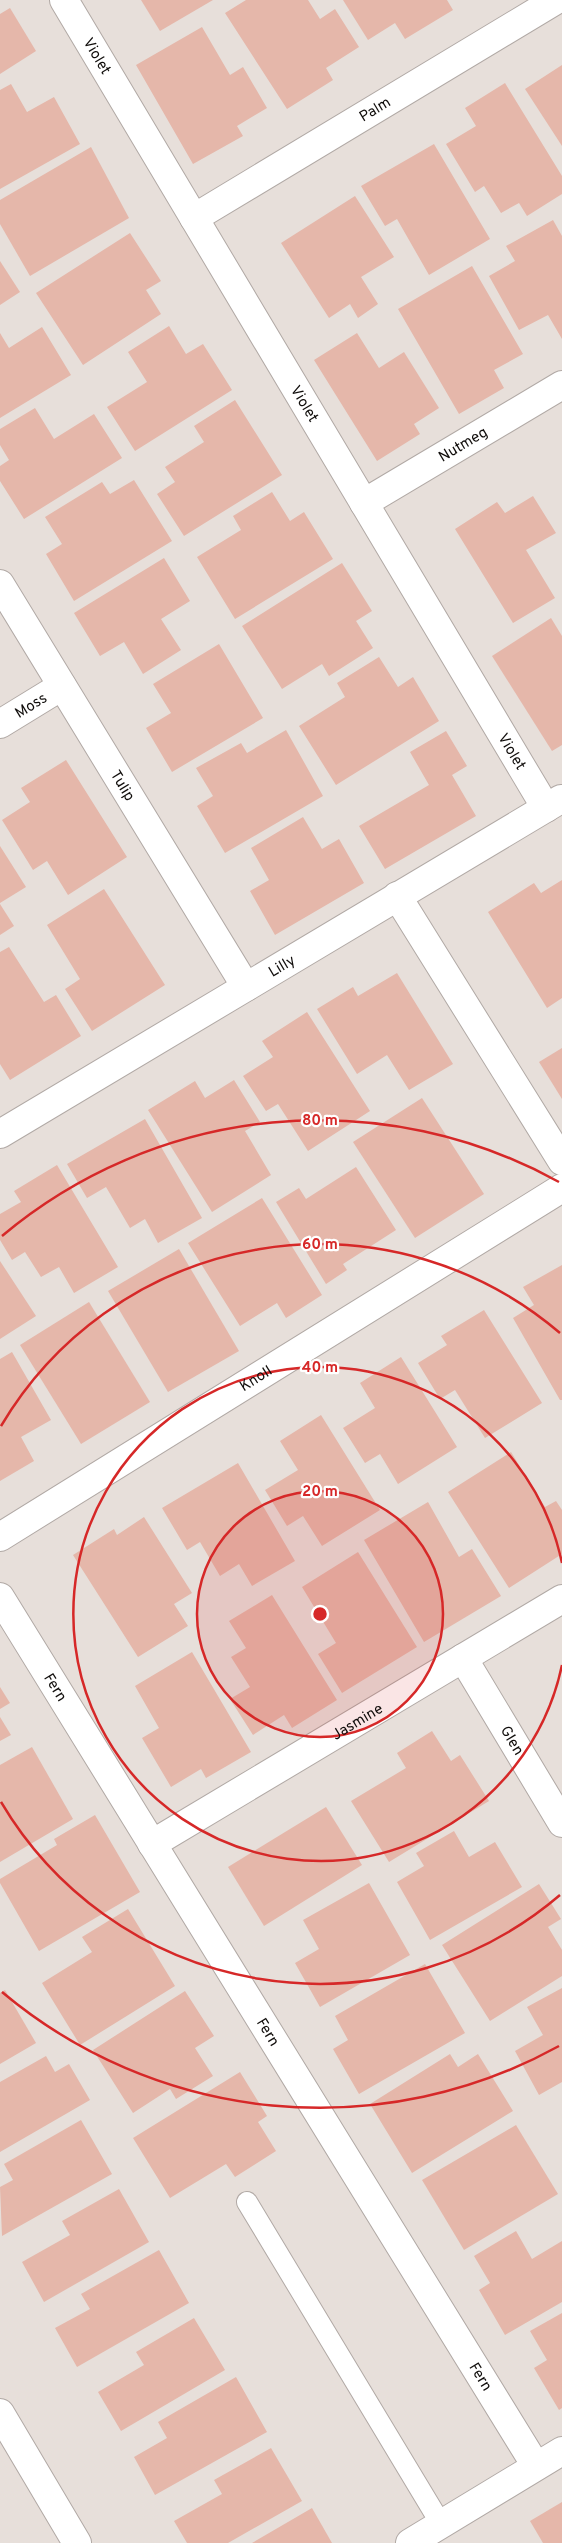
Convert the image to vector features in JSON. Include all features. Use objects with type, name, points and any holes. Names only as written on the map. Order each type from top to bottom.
[{"type":"street","name":"Violet","points":[[64,0],[364,503],[554,803]]},
{"type":"street","name":"Palm","points":[[194,218],[556,0]]},
{"type":"street","name":"Nutmeg","points":[[364,503],[562,385]]},
{"type":"street","name":"Tulip","points":[[0,584],[246,987]]},
{"type":"street","name":"Moss","points":[[0,724],[62,686]]},
{"type":"street","name":"Lilly","points":[[0,1134],[554,803]]},
{"type":"street","points":[[397,896],[562,1161]]},
{"type":"street","name":"Knoll","points":[[0,1536],[562,1188]]},
{"type":"street","name":"Fern","points":[[0,1597],[536,2466]]},
{"type":"street","name":"Jasmine","points":[[152,1844],[562,1598]]},
{"type":"street","name":"Glen","points":[[463,1658],[562,1823]]},
{"type":"street","points":[[0,2413],[77,2543]]},
{"type":"street","points":[[410,2543],[562,2451]]},
{"type":"lane","points":[[247,2202],[441,2524]]},
{"type":"building","points":[[141,0],[213,0],[160,31]]},
{"type":"building","points":[[246,0],[308,0],[320,19],[335,9],[359,47],[326,68],[333,80],[287,109],[225,13]]},
{"type":"building","points":[[343,0],[447,0],[453,10],[405,39],[395,23],[368,40]]},
{"type":"building","points":[[10,8],[36,51],[0,74],[0,14]]},
{"type":"building","points":[[202,27],[230,75],[243,67],[267,108],[237,126],[243,136],[193,164],[136,65]]},
{"type":"building","points":[[562,65],[562,146],[525,89]]},
{"type":"building","points":[[505,83],[562,176],[562,194],[527,216],[519,203],[501,213],[484,186],[475,192],[446,144],[476,126],[465,108]]},
{"type":"building","points":[[11,84],[27,112],[54,97],[80,144],[0,189],[0,90]]},
{"type":"building","points":[[434,144],[490,239],[429,275],[397,219],[385,226],[361,186]]},
{"type":"building","points":[[91,147],[129,218],[30,276],[0,224],[0,200]]},
{"type":"building","points":[[355,196],[394,257],[361,277],[378,304],[358,318],[350,304],[329,318],[281,243]]},
{"type":"building","points":[[553,220],[562,236],[562,339],[548,315],[519,330],[489,276],[515,261],[506,246]]},
{"type":"building","points":[[130,233],[161,281],[146,290],[161,314],[83,365],[36,293]]},
{"type":"building","points":[[0,261],[20,292],[0,305]]},
{"type":"building","points":[[472,266],[523,354],[494,370],[504,388],[459,414],[398,309]]},
{"type":"building","points":[[169,326],[186,354],[203,344],[232,390],[135,451],[107,407],[147,382],[128,352]]},
{"type":"building","points":[[42,327],[71,375],[0,418],[0,333],[9,348]]},
{"type":"building","points":[[357,333],[379,368],[404,352],[439,408],[414,424],[420,434],[377,461],[314,360]]},
{"type":"building","points":[[235,400],[282,475],[184,536],[157,494],[175,482],[165,467],[204,442],[194,426]]},
{"type":"building","points":[[35,408],[54,439],[94,414],[122,458],[24,519],[0,481],[0,466],[9,460],[0,445],[0,429]]},
{"type":"building","points":[[134,480],[172,541],[74,601],[46,554],[62,544],[45,517],[102,482],[110,494]]},
{"type":"building","points":[[272,492],[290,521],[304,512],[333,559],[235,619],[197,557],[241,530],[233,516]]},
{"type":"building","points":[[533,496],[556,533],[526,550],[555,598],[513,623],[455,529],[497,502],[505,513]]},
{"type":"building","points":[[164,558],[190,601],[161,619],[181,650],[143,674],[124,642],[100,656],[74,613]]},
{"type":"building","points":[[342,563],[372,611],[356,621],[373,648],[329,676],[322,664],[282,689],[242,626]]},
{"type":"building","points":[[551,618],[562,636],[562,745],[552,751],[492,656]]},
{"type":"building","points":[[219,644],[263,718],[172,772],[146,728],[171,713],[153,684]]},
{"type":"building","points":[[379,657],[398,687],[413,677],[439,721],[336,785],[299,726],[345,697],[337,683]]},
{"type":"building","points":[[286,730],[323,796],[225,853],[197,806],[213,796],[196,768],[241,743],[247,753]]},
{"type":"building","points":[[446,731],[467,766],[452,775],[476,816],[385,869],[359,826],[429,785],[410,752]]},
{"type":"building","points":[[66,760],[127,857],[68,895],[47,861],[33,870],[2,820],[30,802],[21,788]]},
{"type":"building","points":[[303,817],[322,849],[339,839],[364,883],[275,935],[250,891],[269,880],[251,848]]},
{"type":"building","points":[[0,846],[26,887],[0,903]]},
{"type":"building","points":[[562,880],[562,998],[547,1008],[488,912],[534,883],[541,893]]},
{"type":"building","points":[[104,889],[165,985],[92,1031],[65,989],[80,979],[47,925]]},
{"type":"building","points":[[0,904],[14,926],[0,935]]},
{"type":"building","points":[[9,947],[44,1002],[56,995],[81,1036],[10,1080],[0,1064],[0,952]]},
{"type":"building","points":[[397,973],[453,1064],[409,1090],[387,1055],[357,1074],[317,1009],[353,987],[358,996]]},
{"type":"building","points":[[307,1012],[370,1111],[308,1151],[278,1104],[266,1111],[243,1076],[273,1057],[262,1041]]},
{"type":"building","points":[[562,1048],[562,1099],[539,1062]]},
{"type":"building","points":[[234,1080],[260,1122],[245,1131],[271,1175],[212,1212],[148,1110],[195,1081],[205,1098]]},
{"type":"building","points":[[422,1098],[484,1194],[415,1238],[353,1142]]},
{"type":"building","points":[[145,1119],[202,1218],[158,1243],[145,1219],[130,1228],[106,1187],[87,1198],[67,1164]]},
{"type":"building","points":[[57,1165],[118,1267],[74,1293],[59,1267],[41,1277],[25,1252],[12,1260],[0,1240],[0,1214],[21,1202],[14,1191]]},
{"type":"building","points":[[356,1167],[396,1230],[343,1264],[347,1270],[326,1284],[276,1202],[299,1188],[306,1199]]},
{"type":"building","points":[[262,1198],[322,1295],[286,1318],[277,1303],[240,1326],[188,1243]]},
{"type":"building","points":[[179,1249],[239,1351],[168,1392],[108,1291]]},
{"type":"building","points":[[0,1261],[36,1316],[0,1339]]},
{"type":"building","points":[[562,1265],[562,1400],[560,1400],[513,1318],[534,1305],[523,1287]]},
{"type":"building","points":[[89,1302],[150,1402],[81,1444],[20,1345]]},
{"type":"building","points":[[484,1310],[542,1403],[485,1438],[455,1390],[440,1399],[418,1363],[447,1345],[441,1336]]},
{"type":"building","points":[[12,1352],[51,1420],[21,1437],[34,1461],[0,1481],[0,1359]]},
{"type":"building","points":[[401,1357],[457,1447],[398,1484],[380,1454],[365,1463],[343,1428],[375,1408],[360,1383]]},
{"type":"building","points":[[321,1415],[380,1510],[322,1546],[303,1516],[287,1526],[265,1490],[298,1470],[280,1441]]},
{"type":"building","points":[[511,1452],[545,1507],[556,1501],[562,1510],[562,1554],[509,1588],[448,1492]]},
{"type":"building","points":[[238,1463],[295,1561],[252,1586],[239,1564],[220,1576],[200,1542],[187,1550],[162,1508]]},
{"type":"building","points":[[428,1502],[459,1557],[472,1549],[501,1596],[424,1642],[364,1540]]},
{"type":"building","points":[[144,1517],[192,1593],[174,1604],[188,1626],[138,1657],[73,1555],[114,1529],[117,1535]]},
{"type":"building","points":[[358,1552],[417,1647],[342,1693],[318,1654],[336,1643],[302,1587]]},
{"type":"building","points":[[272,1595],[337,1700],[292,1728],[284,1715],[253,1735],[230,1699],[250,1687],[231,1657],[246,1648],[229,1621]]},
{"type":"building","points":[[192,1652],[251,1752],[206,1778],[201,1769],[171,1787],[142,1738],[159,1728],[135,1686]]},
{"type":"building","points":[[0,1687],[10,1703],[0,1709]]},
{"type":"building","points":[[0,1717],[11,1735],[0,1741]]},
{"type":"building","points":[[432,1731],[451,1761],[460,1755],[489,1801],[389,1862],[351,1801],[406,1768],[397,1753]]},
{"type":"building","points":[[32,1747],[73,1819],[0,1862],[0,1765]]},
{"type":"building","points":[[326,1807],[362,1865],[264,1926],[228,1867]]},
{"type":"building","points":[[95,1815],[140,1892],[39,1951],[0,1883],[0,1879],[57,1845],[54,1839]]},
{"type":"building","points":[[454,1831],[469,1857],[495,1842],[522,1887],[430,1940],[397,1882],[424,1866],[416,1853]]},
{"type":"building","points":[[369,1883],[410,1955],[320,2007],[295,1963],[319,1949],[303,1920]]},
{"type":"building","points":[[539,1884],[561,1919],[548,1927],[562,1950],[562,1976],[490,2021],[442,1945]]},
{"type":"building","points":[[128,1909],[175,1986],[80,2045],[42,1983],[92,1952],[82,1937]]},
{"type":"building","points":[[425,1964],[465,2033],[359,2094],[333,2049],[348,2040],[335,2016]]},
{"type":"building","points":[[562,1988],[562,2082],[539,2095],[515,2051],[543,2035],[527,2007]]},
{"type":"building","points":[[5,1990],[36,2043],[0,2064],[0,1993]]},
{"type":"building","points":[[185,1991],[214,2036],[195,2048],[213,2076],[176,2099],[170,2089],[133,2113],[93,2050]]},
{"type":"building","points":[[450,2054],[458,2067],[478,2054],[513,2111],[412,2173],[370,2104]]},
{"type":"building","points":[[46,2056],[55,2072],[69,2064],[90,2100],[0,2152],[0,2082]]},
{"type":"building","points":[[240,2072],[267,2116],[258,2122],[276,2151],[235,2177],[226,2164],[170,2198],[133,2138]]},
{"type":"building","points":[[81,2120],[112,2174],[2,2236],[0,2187],[13,2180],[4,2164]]},
{"type":"building","points":[[516,2125],[558,2194],[464,2250],[422,2180]]},
{"type":"building","points":[[119,2189],[149,2242],[44,2302],[22,2262],[70,2235],[62,2221]]},
{"type":"building","points":[[516,2231],[532,2259],[562,2241],[562,2302],[505,2335],[479,2290],[490,2283],[474,2256]]},
{"type":"building","points":[[159,2250],[189,2303],[77,2367],[55,2328],[90,2309],[81,2294]]},
{"type":"building","points":[[562,2313],[562,2408],[559,2410],[534,2368],[547,2360],[530,2331]]},
{"type":"building","points":[[194,2318],[225,2370],[121,2431],[98,2392],[144,2365],[136,2352]]},
{"type":"building","points":[[236,2377],[267,2432],[155,2495],[134,2457],[167,2438],[158,2422]]},
{"type":"building","points":[[271,2448],[302,2501],[228,2543],[187,2543],[174,2521],[222,2494],[214,2480]]},
{"type":"building","points":[[562,2502],[562,2543],[543,2543],[530,2521]]},
{"type":"building","points":[[312,2508],[332,2543],[252,2543]]}]
